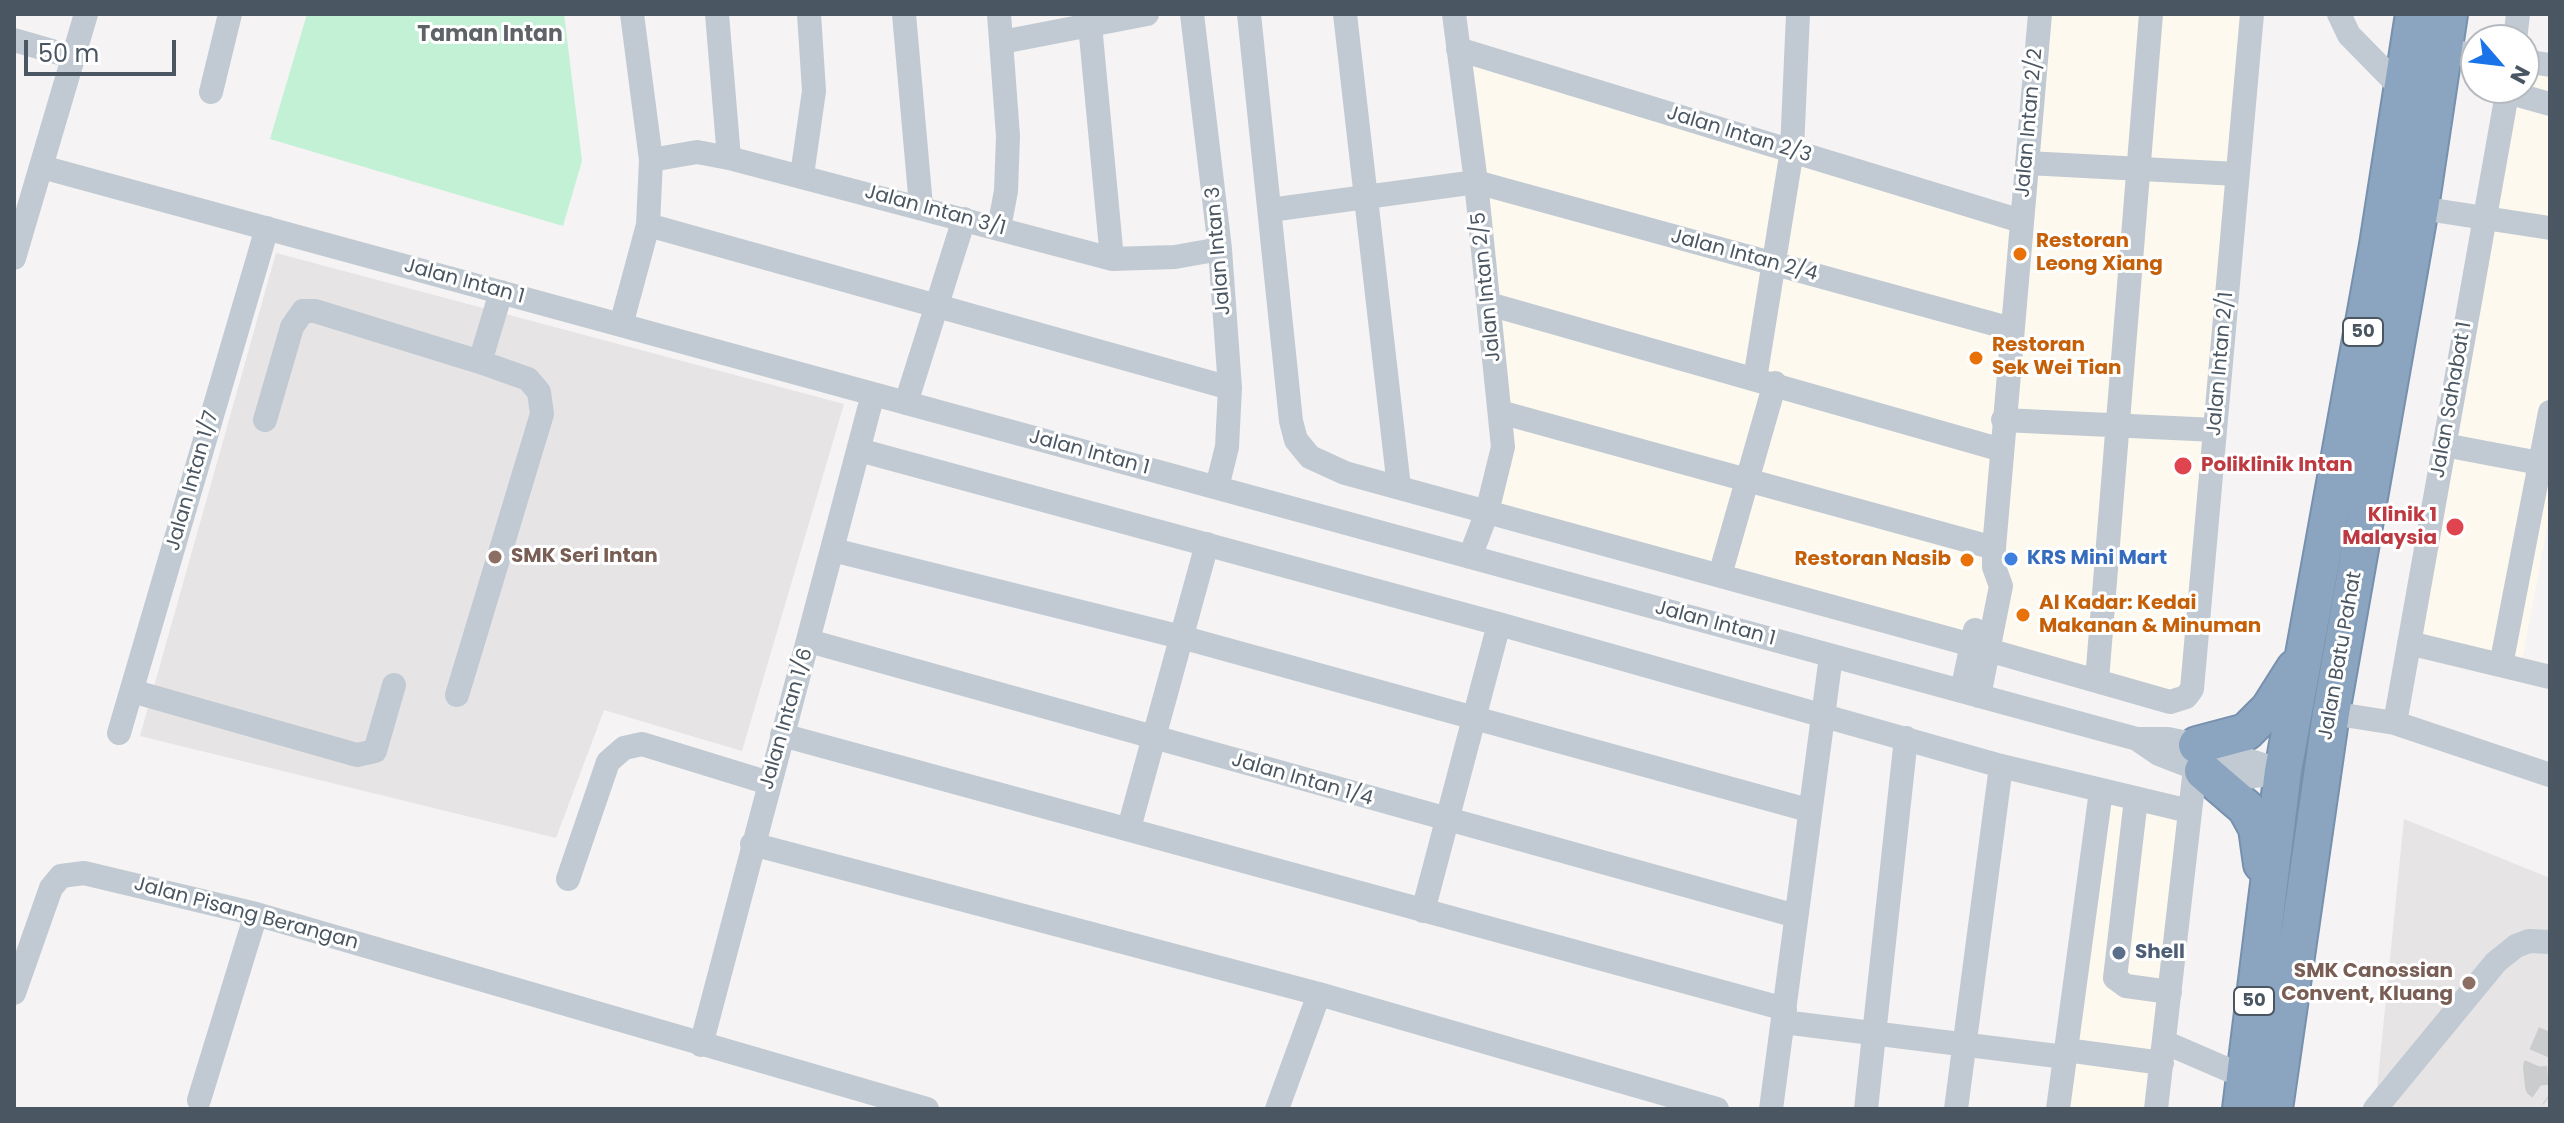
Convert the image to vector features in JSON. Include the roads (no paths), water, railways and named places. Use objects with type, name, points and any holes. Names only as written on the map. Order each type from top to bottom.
[{"type":"highway","name":"Jalan Batu Pahat","points":[[2243,1093],[2283,771],[2404,91],[2414,14]]},
{"type":"highway","name":"Jalan Batu Pahat","points":[[2274,1109],[2332,708],[2420,208],[2460,53],[2449,14]]},
{"type":"highway","points":[[2266,894],[2257,828],[2246,808],[2198,761],[2246,732],[2269,709],[2306,649]]},
{"type":"highway","points":[[2313,836],[2305,802],[2283,771],[2332,708]]},
{"type":"street","points":[[14,258],[86,14]]},
{"type":"street","points":[[211,92],[230,14]]},
{"type":"street","points":[[621,325],[648,225],[651,160],[632,14]]},
{"type":"street","points":[[717,14],[729,158]]},
{"type":"street","points":[[802,175],[814,91],[809,14]]},
{"type":"street","points":[[904,14],[921,206]]},
{"type":"street","points":[[999,14],[1008,136],[1006,191],[999,228]]},
{"type":"street","points":[[1002,42],[1090,19],[1147,14]]},
{"type":"street","name":"Jalan Intan 3","points":[[1192,14],[1220,249],[1230,388],[1227,447],[1217,487]]},
{"type":"street","points":[[1249,14],[1291,421],[1296,440],[1310,457],[1345,473],[1980,647]]},
{"type":"street","points":[[1345,14],[1399,487]]},
{"type":"street","name":"Jalan Intan 2/5","points":[[1454,14],[1476,182],[1503,447],[1487,512],[1470,557]]},
{"type":"street","points":[[1720,575],[1747,480],[1765,381],[1773,264],[1792,150],[1798,14]]},
{"type":"street","name":"Jalan Intan 2/2","points":[[1970,694],[1980,647],[1984,585],[1994,558],[2003,420],[2040,14]]},
{"type":"street","points":[[2097,680],[2151,14]]},
{"type":"street","name":"Jalan Intan 2/1","points":[[1980,647],[2170,702],[2186,697],[2192,689],[2252,14]]},
{"type":"street","points":[[2339,14],[2349,35],[2404,91]]},
{"type":"street","points":[[1090,19],[1112,259]]},
{"type":"street","points":[[14,40],[73,57]]},
{"type":"street","name":"Jalan Intan 2/3","points":[[1458,49],[2021,221]]},
{"type":"street","name":"Jalan Sahabat 1","points":[[2395,723],[2505,104]]},
{"type":"street","name":"Jalan Intan 3/1","points":[[651,160],[697,152],[729,158],[921,206],[1112,259],[1175,257],[1220,249]]},
{"type":"street","points":[[2027,163],[2237,174]]},
{"type":"street","name":"Jalan Intan 1","points":[[42,167],[2137,739],[2168,739],[2198,761],[2283,771]]},
{"type":"street","points":[[1270,210],[1476,182]]},
{"type":"street","name":"Jalan Intan 2/4","points":[[1476,182],[2012,329]]},
{"type":"street","points":[[2420,208],[2550,228]]},
{"type":"street","points":[[906,403],[964,219]]},
{"type":"street","points":[[648,225],[1230,388]]},
{"type":"street","name":"Jalan Intan 1/7","points":[[119,733],[267,228]]},
{"type":"street","points":[[480,362],[501,292]]},
{"type":"street","points":[[1489,304],[2002,450]]},
{"type":"street","points":[[265,420],[292,327],[303,311],[315,311],[480,362],[528,379],[539,392],[542,414],[457,695]]},
{"type":"street","name":"Jalan Intan 1/6","points":[[701,1045],[873,394]]},
{"type":"street","points":[[1500,412],[1747,480],[1994,558]]},
{"type":"street","points":[[2501,665],[2545,464],[2550,412]]},
{"type":"street","points":[[2003,420],[2215,430]]},
{"type":"street","points":[[2444,445],[2545,464]]},
{"type":"street","points":[[859,450],[1822,713],[2001,766],[2189,811]]},
{"type":"street","points":[[1129,828],[1207,544]]},
{"type":"street","points":[[833,550],[1181,637],[1808,810]]},
{"type":"street","points":[[1423,911],[1499,624]]},
{"type":"street","name":"Jalan Intan 1/4","points":[[809,641],[1796,916]]},
{"type":"street","points":[[2409,643],[2550,677]]},
{"type":"street","points":[[1771,1109],[1808,810],[1831,656]]},
{"type":"street","points":[[132,691],[357,755],[375,751],[394,685]]},
{"type":"street","points":[[2332,708],[2395,723],[2550,775]]},
{"type":"street","points":[[782,735],[1129,828],[1784,1015],[1876,1034],[1965,1045],[2065,1054],[2163,1052],[2243,1093]]},
{"type":"street","points":[[1866,1109],[1906,738]]},
{"type":"street","points":[[568,879],[608,762],[624,748],[642,744],[769,783]]},
{"type":"street","points":[[2156,1109],[2189,811],[2198,761]]},
{"type":"street","points":[[1956,1109],[2001,766]]},
{"type":"street","points":[[2058,1109],[2101,791]]},
{"type":"street","points":[[2136,799],[2115,978],[2126,986],[2170,992]]},
{"type":"street","points":[[752,844],[1319,994],[1717,1109]]},
{"type":"street","name":"Jalan Pisang Berangan","points":[[14,993],[51,888],[61,876],[84,873],[256,914],[927,1109]]},
{"type":"street","points":[[199,1100],[256,914]]},
{"type":"street","points":[[2375,1109],[2496,962],[2516,946],[2529,941],[2550,942]]},
{"type":"street","points":[[1277,1109],[1319,994]]},
{"type":"tunnel","points":[[2550,1032],[2535,1067],[2537,1086],[2550,1095]]},
{"type":"place","name":"Restoran Leong Xiang","points":[[2020,254]]},
{"type":"place","name":"Restoran Sek Wei Tian","points":[[1976,358]]},
{"type":"place","name":"Poliklinik Intan","points":[[2183,466]]},
{"type":"place","name":"Klinik 1 Malaysia","points":[[2455,527]]},
{"type":"place","name":"SMK Seri Intan","points":[[495,557]]},
{"type":"place","name":"KRS Mini Mart","points":[[2011,559]]},
{"type":"place","name":"Restoran Nasib","points":[[1967,560]]},
{"type":"place","name":"Al Kadar: Kedai Makanan & Minuman","points":[[2023,615]]},
{"type":"place","name":"Shell","points":[[2119,953]]},
{"type":"place","name":"SMK Canossian Convent, Kluang","points":[[2469,983]]},
{"type":"district","name":"Taman Intan","points":[[490,35]]}]
